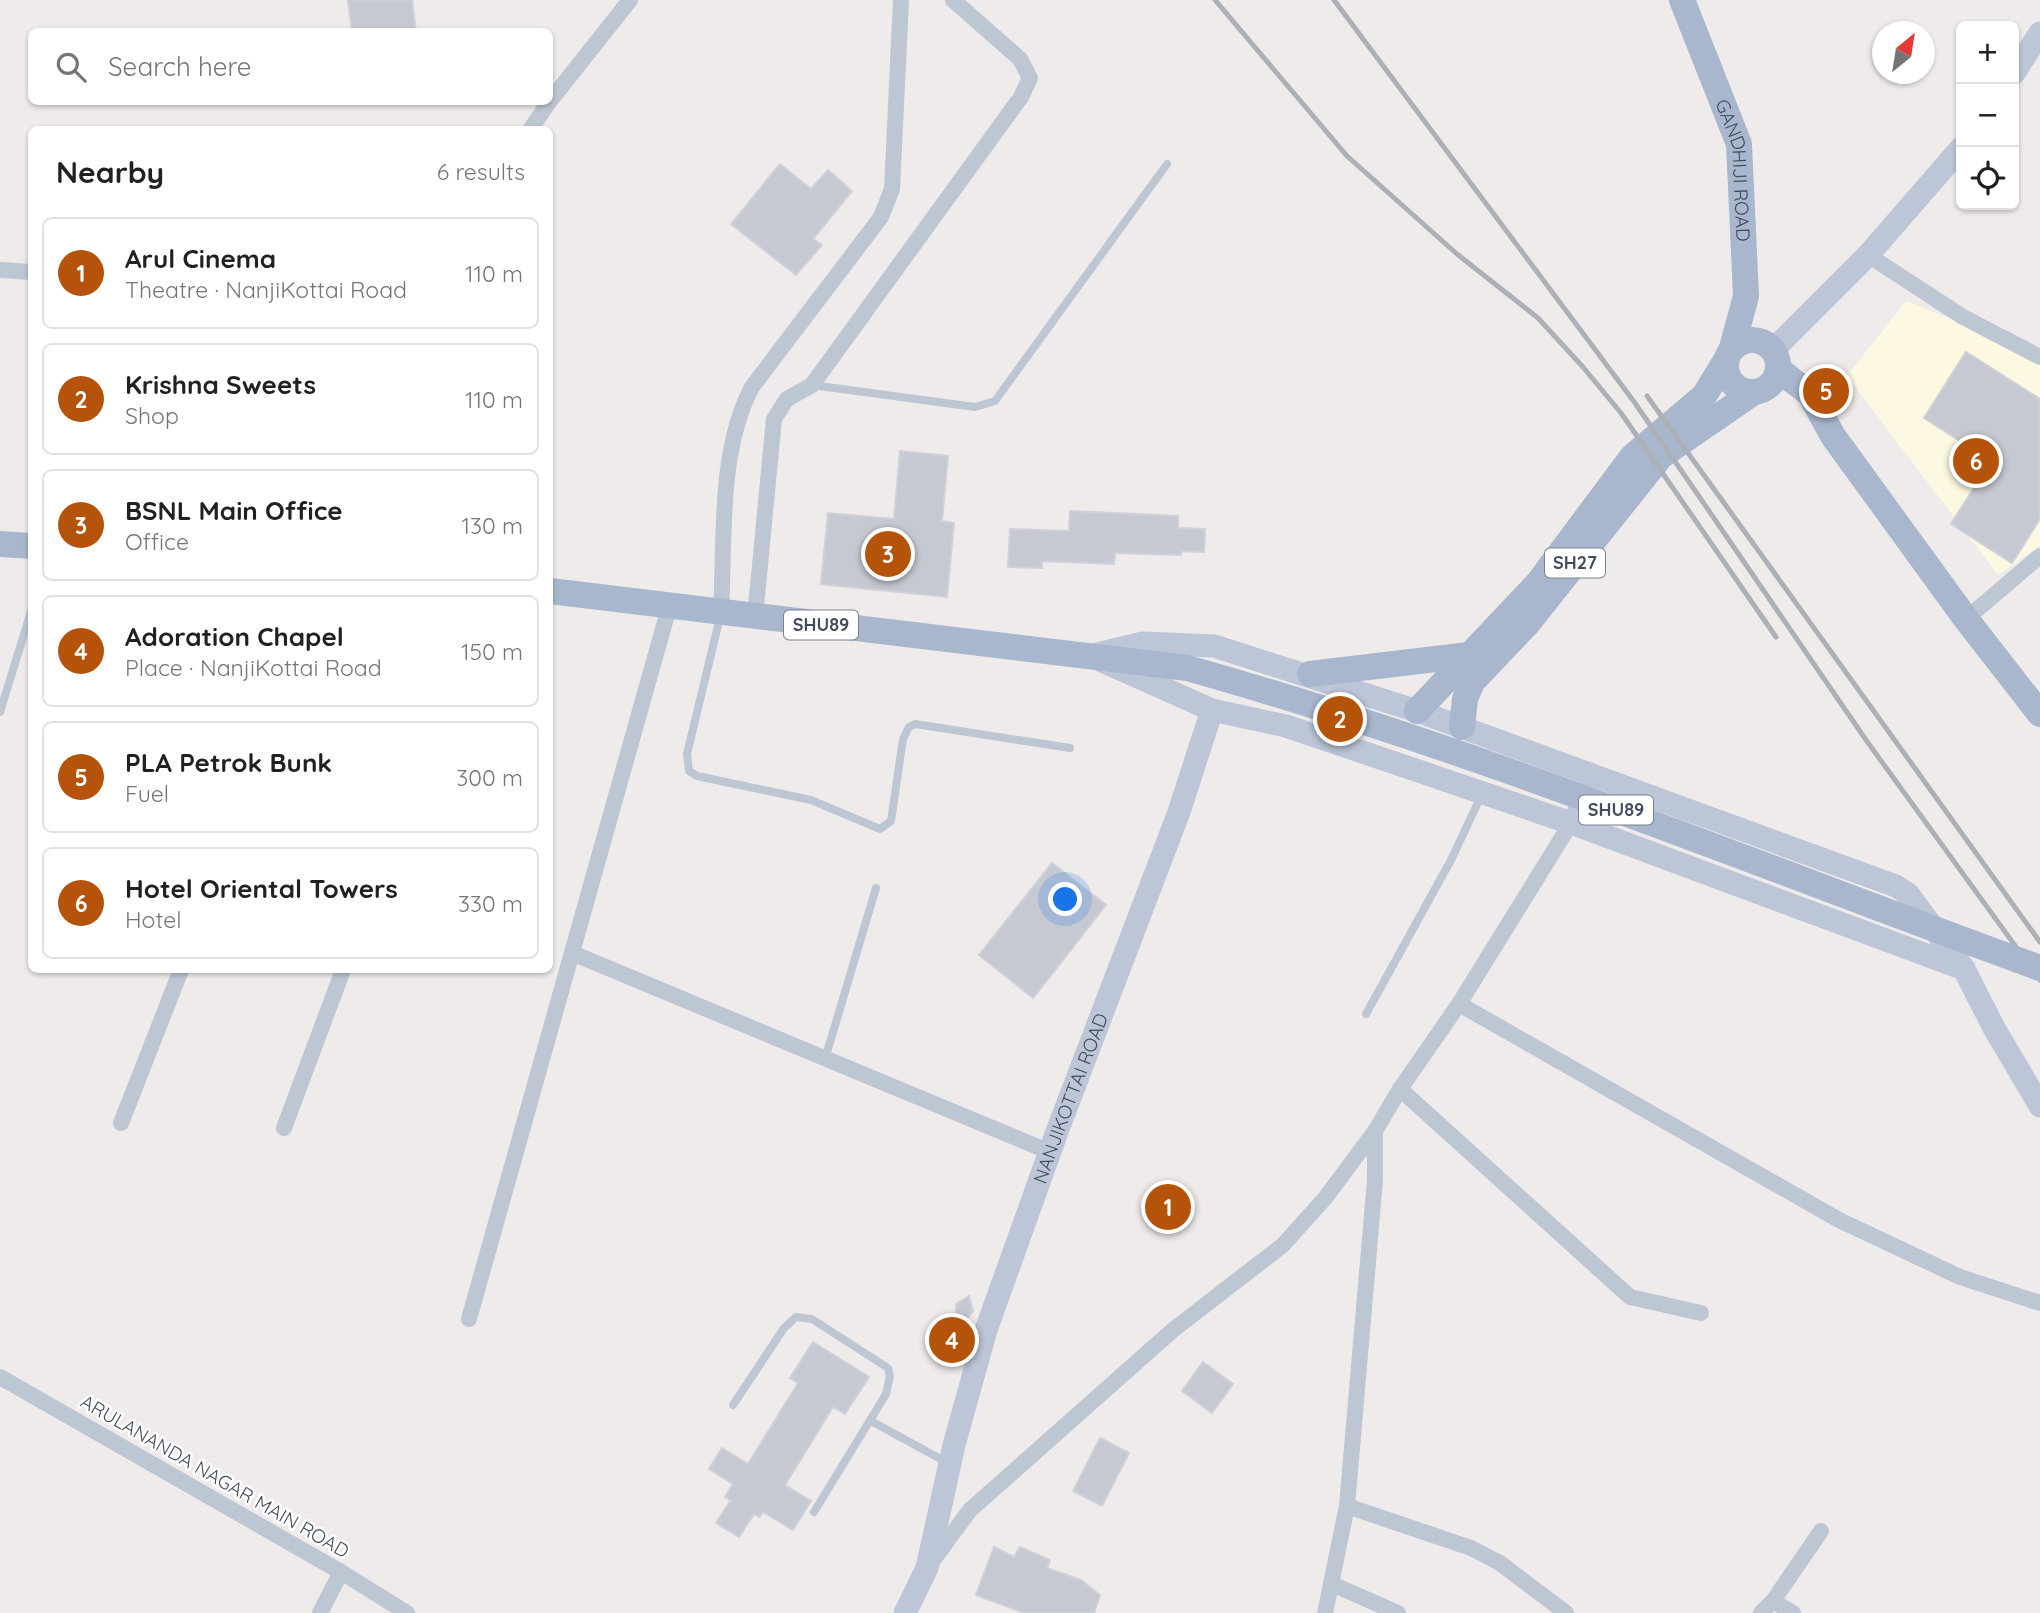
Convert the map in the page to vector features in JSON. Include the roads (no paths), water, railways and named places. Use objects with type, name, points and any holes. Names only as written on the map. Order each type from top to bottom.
[{"type":"main road","name":"GANDHIJI ROAD","points":[[1682,0],[1739,144],[1746,296],[1729,354]]},
{"type":"main road","name":"SH27","points":[[1462,727],[1465,699],[1472,682],[1528,623],[1661,456],[1767,368],[1746,254]]},
{"type":"main road","points":[[1767,368],[1741,390],[1732,383],[1727,373],[1729,354],[1753,339],[1767,368],[1810,394],[1833,436],[1966,619],[2040,714]]},
{"type":"main road","name":"SH27","points":[[1417,711],[1538,583],[1632,457],[1704,397],[1729,354]]},
{"type":"main road","points":[[0,544],[28,546]]},
{"type":"main road","name":"SHU89","points":[[553,591],[1187,668],[1270,691],[1525,776],[2040,968]]},
{"type":"main road","points":[[1310,674],[1469,654]]},
{"type":"street","points":[[553,96],[630,0]]},
{"type":"street","points":[[721,611],[730,442],[740,410],[752,387],[881,217],[892,189],[901,0]]},
{"type":"street","points":[[755,617],[774,419],[787,399],[812,385],[1021,97],[1030,78],[1020,59],[953,0]]},
{"type":"street","points":[[2019,65],[2040,33]]},
{"type":"street","points":[[533,126],[546,105]]},
{"type":"street","points":[[1767,368],[1956,154]]},
{"type":"street","points":[[1868,255],[1963,317],[2040,357]]},
{"type":"street","points":[[0,270],[28,272]]},
{"type":"street","points":[[1966,619],[2040,556]]},
{"type":"street","points":[[468,1320],[670,604]]},
{"type":"street","points":[[1092,656],[1143,643],[1213,646],[1310,674],[1417,711],[1896,886],[1908,894],[1964,969],[1994,1028],[2040,1106]]},
{"type":"street","points":[[1092,656],[1212,710],[1286,726],[1571,823],[1964,969]]},
{"type":"street","name":"NANJIKOTTAI ROAD","points":[[905,1613],[927,1568],[950,1464],[986,1330],[1050,1152],[1179,812],[1212,710]]},
{"type":"street","points":[[927,1568],[981,1501],[1173,1330],[1283,1245],[1326,1197],[1375,1131],[1400,1089],[1459,1004],[1571,823],[1589,773]]},
{"type":"street","points":[[572,953],[1050,1152]]},
{"type":"street","points":[[121,1123],[180,973]]},
{"type":"street","points":[[284,1128],[342,973]]},
{"type":"street","points":[[1459,1004],[1839,1220],[1960,1278],[2040,1303]]},
{"type":"street","points":[[1400,1089],[1630,1297],[1701,1313]]},
{"type":"street","points":[[1325,1613],[1347,1506],[1375,1180],[1375,1131]]},
{"type":"street","name":"ARULANANDA NAGAR MAIN ROAD","points":[[0,1377],[341,1572],[407,1613]]},
{"type":"street","points":[[1347,1506],[1471,1548],[1500,1563],[1566,1613]]},
{"type":"street","points":[[1793,1613],[1767,1607],[1821,1531]]},
{"type":"street","points":[[320,1613],[341,1572]]},
{"type":"street","points":[[1332,1584],[1398,1613]]},
{"type":"lane","points":[[812,385],[975,407],[995,401],[1167,164]]},
{"type":"lane","points":[[721,611],[687,754],[689,771],[697,776],[811,800],[880,829],[891,821],[905,732],[915,724],[1070,748]]},
{"type":"lane","points":[[0,712],[28,621]]},
{"type":"lane","points":[[1366,1014],[1451,860],[1483,794]]},
{"type":"lane","points":[[825,1059],[876,888]]},
{"type":"lane","points":[[733,1405],[790,1320],[804,1317],[819,1322],[888,1368],[890,1377],[886,1394],[814,1512]]},
{"type":"lane","points":[[871,1421],[950,1464]]},
{"type":"railway","points":[[1215,0],[1347,156],[1457,254],[1538,318],[1583,367],[1621,413],[1776,637]]},
{"type":"railway","points":[[1334,0],[1635,403],[1866,740],[2040,980]]},
{"type":"railway","points":[[1647,396],[2040,942]]},
{"type":"place","name":"PLA Petrok Bunk","points":[[1826,391]]},
{"type":"place","name":"Hotel Oriental Towers","points":[[1976,461]]},
{"type":"place","name":"BSNL Main Office","points":[[888,554]]},
{"type":"place","name":"Krishna Sweets","points":[[1340,719]]},
{"type":"place","name":"Arul Cinema","points":[[1168,1207]]},
{"type":"place","name":"Adoration Chapel","points":[[952,1340]]}]
